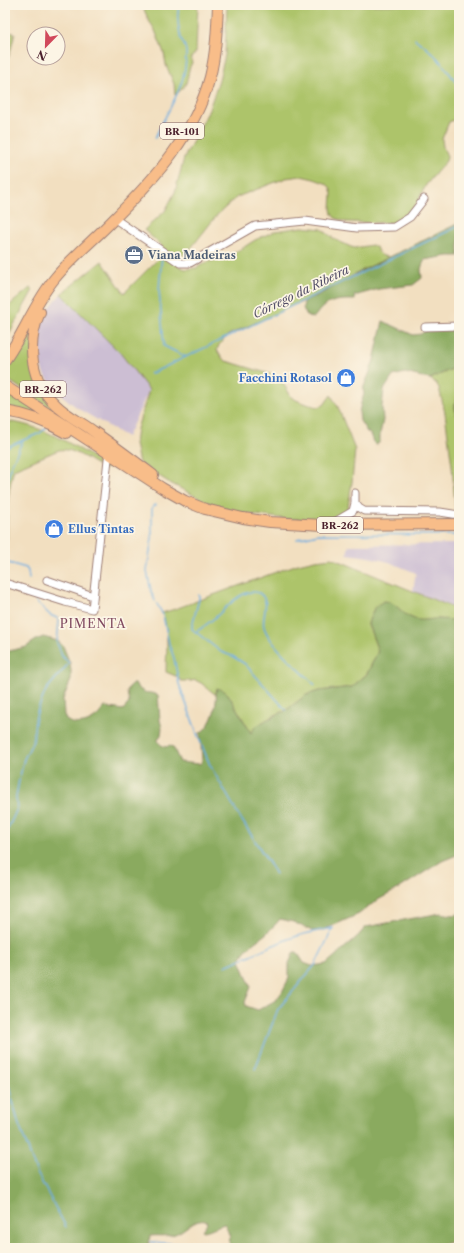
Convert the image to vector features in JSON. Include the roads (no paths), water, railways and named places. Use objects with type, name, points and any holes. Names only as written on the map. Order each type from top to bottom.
[{"type":"highway","name":"BR-101","points":[[5,349],[36,293],[50,274],[158,165],[178,138],[191,114],[202,88],[210,42],[212,5]]},
{"type":"highway","name":"BR-101","points":[[5,360],[17,343],[40,300],[61,271],[115,218],[169,160],[188,132],[206,90],[213,62],[218,5]]},
{"type":"highway","name":"BR-262","points":[[99,234],[59,280],[42,307],[32,338],[31,351],[34,369],[41,385],[55,405],[184,496]]},
{"type":"highway","name":"BR-262","points":[[5,381],[184,496],[222,513]]},
{"type":"highway","name":"BR-262","points":[[5,386],[162,488],[201,507]]},
{"type":"highway","name":"BR-262","points":[[5,411],[23,414],[50,424],[166,493],[201,507],[222,513],[270,522],[329,525],[459,524]]},
{"type":"street","points":[[115,218],[180,263],[190,263],[255,226],[305,221],[356,228],[394,227],[410,217],[424,199]]},
{"type":"street","points":[[425,327],[459,326]]},
{"type":"street","points":[[5,583],[92,609],[108,459]]},
{"type":"street","points":[[329,525],[353,511],[355,493]]},
{"type":"street","points":[[355,503],[364,511],[440,512],[459,515]]},
{"type":"street","points":[[47,580],[93,596]]},
{"type":"waterway","points":[[155,138],[176,97],[185,65],[186,50],[181,38],[179,26],[179,5]]},
{"type":"waterway","points":[[415,39],[437,58],[459,85]]},
{"type":"waterway","name":"Córrego da Ribeira","points":[[150,374],[459,226]]},
{"type":"waterway","points":[[160,253],[162,255],[159,290],[164,346],[186,357]]},
{"type":"waterway","name":"Córrego da Ribeira","points":[[5,448],[40,433],[46,428]]},
{"type":"waterway","points":[[5,496],[10,468],[23,440]]},
{"type":"waterway","points":[[155,601],[151,591],[147,571],[152,538],[152,509],[153,506],[156,505]]},
{"type":"waterway","points":[[297,539],[318,534],[459,535]]},
{"type":"waterway","points":[[5,562],[26,568],[29,579]]},
{"type":"waterway","points":[[196,632],[214,619],[237,598],[248,593],[259,593],[263,596],[266,604],[263,623],[267,634],[286,658],[315,685]]},
{"type":"waterway","points":[[5,835],[17,809],[16,797],[19,780],[24,759],[33,741],[35,720],[38,709],[46,690],[69,663],[62,656],[57,643],[59,620],[50,615],[37,603],[33,595]]},
{"type":"waterway","points":[[199,595],[192,629],[221,652],[232,656],[245,664],[286,710]]},
{"type":"waterway","points":[[157,604],[163,615],[179,684],[210,765],[238,814],[276,874]]},
{"type":"waterway","points":[[225,966],[288,939],[333,928]]},
{"type":"waterway","points":[[255,1069],[278,1009],[315,965],[333,928]]},
{"type":"waterway","points":[[5,1072],[19,1125],[37,1173],[66,1227]]},
{"type":"waterway","points":[[151,1242],[193,1245],[199,1248]]},
{"type":"place","name":"Viana Madeiras","points":[[134,255]]},
{"type":"place","name":"Facchini Rotasol","points":[[346,378]]},
{"type":"place","name":"Ellus Tintas","points":[[54,529]]},
{"type":"district","name":"PIMENTA","points":[[93,624]]}]
